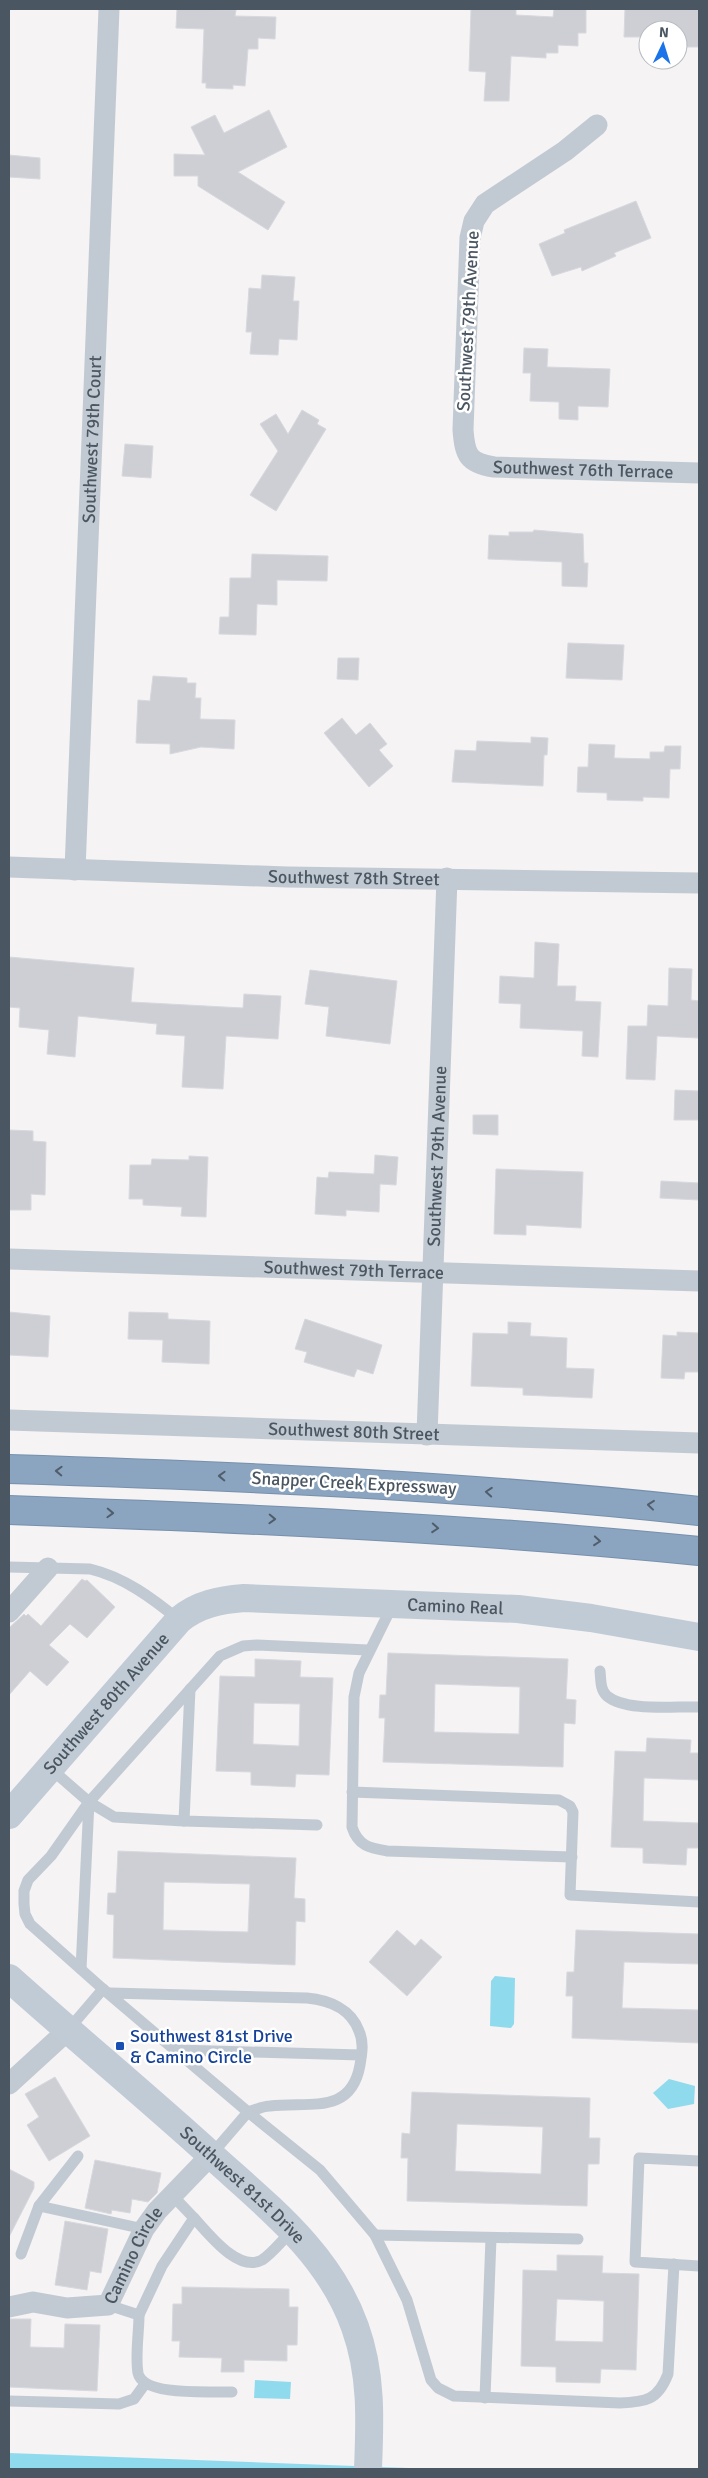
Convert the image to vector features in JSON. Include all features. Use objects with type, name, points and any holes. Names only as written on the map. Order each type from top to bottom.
[{"type":"highway","name":"Snapper Creek Expressway","points":[[9,1469],[290,1479],[416,1486],[699,1510]]},
{"type":"highway","points":[[9,1510],[300,1520],[423,1527],[699,1551]]},
{"type":"street","name":"Southwest 79th Court","points":[[74,870],[109,9]]},
{"type":"street","name":"Southwest 79th Avenue","points":[[469,458],[464,445],[463,430],[470,238],[474,220],[485,204],[565,152],[597,125]]},
{"type":"street","name":"Southwest 76th Terrace","points":[[469,458],[477,463],[503,467],[699,473]]},
{"type":"street","name":"Southwest 78th Street","points":[[9,868],[287,877],[699,883]]},
{"type":"street","name":"Southwest 79th Avenue","points":[[427,1435],[446,878]]},
{"type":"street","name":"Southwest 79th Terrace","points":[[9,1259],[699,1281]]},
{"type":"street","name":"Southwest 80th Street","points":[[9,1420],[699,1443]]},
{"type":"street","points":[[9,1612],[48,1568]]},
{"type":"street","name":"Camino Real","points":[[210,1603],[244,1598],[518,1608],[591,1618],[699,1637]]},
{"type":"street","name":"Southwest 80th Avenue","points":[[9,1815],[179,1620],[186,1614],[210,1603]]},
{"type":"street","name":"Southwest 81st Drive","points":[[9,1978],[211,2155],[310,2248],[332,2279],[355,2327],[364,2357],[369,2388],[368,2462]]},
{"type":"street","points":[[9,2084],[68,2030]]},
{"type":"street","name":"Camino Circle","points":[[9,2307],[33,2302],[67,2308],[108,2305],[144,2229],[172,2195],[211,2155]]},
{"type":"lane","points":[[9,1567],[90,1569],[112,1576],[135,1588],[179,1620]]},
{"type":"lane","points":[[393,1602],[368,1650],[359,1672],[354,1697],[352,1827],[355,1836],[366,1847],[387,1851],[572,1857]]},
{"type":"lane","points":[[368,1650],[243,1646],[220,1656],[89,1802],[51,1856],[28,1880],[24,1891],[25,1914],[30,1924],[106,1991],[248,2112],[320,2170],[376,2235],[407,2300],[431,2380],[438,2388],[454,2396],[485,2398],[633,2403],[654,2397],[663,2387],[668,2374],[674,2264]]},
{"type":"lane","points":[[600,1671],[601,1688],[606,1695],[614,1700],[640,1706],[699,1707]]},
{"type":"lane","points":[[184,1821],[190,1689]]},
{"type":"lane","points":[[50,1768],[89,1802],[114,1817],[317,1825]]},
{"type":"lane","points":[[352,1792],[560,1800],[570,1806],[573,1812],[570,1895],[699,1902]]},
{"type":"lane","points":[[81,1969],[89,1802]]},
{"type":"lane","points":[[68,2030],[106,1991],[321,2000],[348,2014],[356,2024],[362,2041],[361,2055],[354,2085],[347,2093],[338,2099],[317,2104],[269,2106],[248,2112],[211,2155]]},
{"type":"lane","points":[[177,2050],[361,2055]]},
{"type":"lane","points":[[21,2254],[39,2206],[78,2156]]},
{"type":"lane","points":[[699,2161],[639,2158],[634,2262],[699,2266]]},
{"type":"lane","points":[[172,2195],[238,2260],[245,2262],[264,2259],[293,2230]]},
{"type":"lane","points":[[39,2206],[144,2229]]},
{"type":"lane","points":[[194,2218],[162,2266],[139,2315],[138,2372],[145,2384],[158,2389],[232,2392]]},
{"type":"lane","points":[[376,2235],[578,2239]]},
{"type":"lane","points":[[485,2398],[490,2238]]},
{"type":"lane","points":[[108,2305],[139,2315]]},
{"type":"lane","points":[[9,2401],[119,2404],[134,2398],[145,2384]]},
{"type":"water","points":[[495,1976],[515,1978],[514,2024],[511,2028],[490,2026],[491,1981]]},
{"type":"water","points":[[669,2079],[695,2086],[694,2104],[668,2109],[653,2093]]},
{"type":"water","points":[[255,2380],[291,2382],[290,2399],[254,2398]]},
{"type":"water","points":[[9,2453],[435,2469],[9,2469]]},
{"type":"building","points":[[177,9],[236,10],[235,16],[276,17],[275,39],[258,38],[258,49],[248,49],[245,86],[233,85],[233,89],[206,88],[206,83],[202,83],[204,29],[176,28]]},
{"type":"building","points":[[471,9],[516,9],[516,15],[553,17],[554,9],[586,9],[586,33],[578,33],[578,46],[558,45],[558,53],[546,53],[546,58],[511,56],[509,101],[484,101],[486,72],[469,71]]},
{"type":"building","points":[[625,9],[699,9],[699,47],[688,47],[688,20],[638,20],[638,37],[624,37]]},
{"type":"building","points":[[269,110],[287,147],[238,172],[285,202],[268,230],[198,186],[198,176],[174,176],[174,154],[205,155],[191,127],[215,115],[224,133]]},
{"type":"building","points":[[9,155],[40,158],[40,179],[9,177]]},
{"type":"building","points":[[636,201],[651,238],[614,253],[616,256],[582,271],[581,267],[552,276],[539,244],[565,233],[564,230]]},
{"type":"building","points":[[262,275],[295,277],[293,301],[299,301],[297,340],[279,339],[278,355],[250,354],[252,332],[246,332],[249,288],[261,289]]},
{"type":"building","points":[[524,348],[548,349],[547,367],[610,369],[608,407],[578,406],[578,420],[559,419],[559,402],[530,401],[531,373],[523,373]]},
{"type":"building","points":[[302,410],[319,420],[317,424],[326,429],[276,511],[250,495],[278,451],[260,424],[276,414],[288,434]]},
{"type":"building","points":[[125,444],[153,446],[151,478],[122,476]]},
{"type":"building","points":[[534,530],[583,534],[584,563],[588,563],[587,587],[562,586],[562,562],[488,559],[489,535],[509,536],[509,532],[533,532]]},
{"type":"building","points":[[252,554],[328,556],[327,581],[277,580],[277,605],[257,604],[256,635],[219,634],[220,617],[229,617],[230,578],[251,578]]},
{"type":"building","points":[[568,643],[624,645],[622,680],[566,678]]},
{"type":"building","points":[[338,658],[359,658],[358,680],[337,679]]},
{"type":"building","points":[[153,676],[187,678],[187,683],[196,683],[195,698],[201,698],[200,719],[235,720],[234,749],[201,747],[170,754],[170,744],[136,743],[138,700],[150,701]]},
{"type":"building","points":[[342,718],[356,735],[370,723],[387,744],[379,750],[393,766],[369,787],[324,733]]},
{"type":"building","points":[[531,737],[548,738],[547,755],[544,755],[543,786],[452,782],[455,750],[476,751],[477,741],[531,743]]},
{"type":"building","points":[[589,744],[615,745],[614,758],[650,759],[650,752],[664,752],[665,746],[681,746],[680,769],[670,769],[669,798],[643,797],[643,801],[607,800],[607,793],[577,792],[578,767],[588,767]]},
{"type":"building","points":[[535,942],[559,944],[557,986],[576,986],[575,1001],[601,1002],[598,1057],[582,1056],[583,1031],[520,1028],[521,1004],[499,1003],[500,976],[534,978]]},
{"type":"building","points":[[9,957],[134,968],[131,1002],[243,1008],[244,994],[281,996],[278,1039],[226,1036],[223,1089],[182,1087],[185,1036],[156,1034],[157,1024],[78,1016],[75,1057],[47,1054],[49,1030],[19,1027],[20,1008],[9,1007]]},
{"type":"building","points":[[669,968],[692,969],[691,1000],[699,1001],[698,1038],[657,1036],[655,1080],[626,1079],[628,1026],[647,1026],[648,1005],[668,1006]]},
{"type":"building","points":[[310,970],[397,981],[390,1044],[326,1036],[329,1007],[305,1004]]},
{"type":"building","points":[[675,1090],[699,1091],[699,1120],[674,1120]]},
{"type":"building","points":[[473,1115],[498,1115],[498,1135],[473,1134]]},
{"type":"building","points":[[9,1130],[33,1131],[33,1141],[46,1142],[45,1195],[31,1194],[31,1210],[9,1210]]},
{"type":"building","points":[[375,1155],[398,1157],[396,1185],[380,1184],[379,1212],[346,1210],[346,1216],[315,1214],[317,1177],[328,1178],[329,1172],[374,1174]]},
{"type":"building","points":[[189,1156],[208,1157],[206,1217],[181,1216],[182,1207],[143,1205],[143,1199],[129,1199],[130,1165],[151,1165],[152,1159],[189,1160]]},
{"type":"building","points":[[496,1169],[583,1172],[581,1228],[526,1225],[526,1235],[494,1234]]},
{"type":"building","points":[[661,1181],[699,1183],[699,1200],[660,1198]]},
{"type":"building","points":[[9,1312],[50,1316],[48,1357],[9,1355]]},
{"type":"building","points":[[129,1312],[168,1313],[168,1319],[210,1321],[209,1364],[162,1362],[163,1340],[128,1339]]},
{"type":"building","points":[[305,1319],[382,1345],[373,1374],[357,1369],[354,1377],[304,1362],[307,1352],[295,1349]]},
{"type":"building","points":[[508,1322],[531,1323],[530,1336],[567,1338],[566,1368],[594,1369],[592,1398],[523,1395],[523,1388],[471,1386],[473,1333],[508,1334]]},
{"type":"building","points":[[677,1332],[699,1333],[699,1372],[685,1372],[684,1379],[661,1378],[663,1335],[677,1336]]},
{"type":"building","points":[[82,1579],[87,1580],[115,1607],[87,1638],[70,1624],[49,1645],[69,1662],[47,1686],[30,1671],[9,1695],[9,1628],[24,1614],[26,1616],[28,1614],[41,1626]]},
{"type":"building","points":[[388,1653],[568,1659],[566,1699],[576,1700],[575,1724],[564,1723],[563,1767],[383,1762],[385,1718],[379,1718],[380,1695],[386,1695]],"holes":[[[435,1684],[520,1687],[519,1734],[434,1732]]]},
{"type":"building","points":[[255,1659],[301,1661],[300,1677],[333,1678],[329,1775],[296,1774],[295,1787],[251,1785],[251,1772],[216,1771],[220,1676],[255,1677]],"holes":[[[254,1703],[300,1704],[299,1746],[253,1744]]]},
{"type":"building","points":[[647,1738],[691,1740],[690,1753],[699,1753],[699,1780],[644,1778],[643,1821],[699,1823],[699,1848],[687,1848],[686,1865],[643,1863],[643,1848],[611,1847],[615,1751],[646,1752]]},
{"type":"building","points":[[118,1851],[296,1858],[294,1898],[305,1899],[305,1922],[296,1921],[295,1965],[113,1958],[114,1915],[107,1914],[108,1893],[116,1893]],"holes":[[[164,1882],[250,1884],[248,1932],[163,1930]]]},
{"type":"building","points":[[397,1930],[415,1946],[421,1939],[442,1957],[407,1996],[369,1962]]},
{"type":"building","points":[[576,1930],[699,1934],[699,1964],[624,1962],[622,2008],[699,2010],[699,2043],[572,2038],[573,1996],[566,1996],[567,1972],[574,1972]]},
{"type":"building","points":[[55,2077],[90,2136],[49,2161],[27,2125],[39,2117],[25,2094]]},
{"type":"building","points":[[412,2092],[590,2098],[589,2138],[600,2138],[599,2164],[588,2164],[587,2206],[407,2201],[408,2158],[401,2158],[402,2133],[410,2134]],"holes":[[[457,2124],[543,2127],[541,2174],[455,2171]]]},
{"type":"building","points":[[95,2160],[161,2173],[157,2193],[148,2202],[132,2199],[130,2213],[112,2210],[111,2214],[85,2208]]},
{"type":"building","points":[[9,2169],[34,2182],[34,2188],[9,2237]]},
{"type":"building","points":[[65,2221],[108,2229],[101,2273],[90,2271],[87,2290],[55,2285]]},
{"type":"building","points":[[557,2255],[603,2256],[602,2273],[639,2274],[636,2370],[601,2369],[600,2383],[556,2382],[556,2367],[521,2366],[523,2270],[557,2271]],"holes":[[[557,2299],[604,2301],[603,2342],[555,2341]]]},
{"type":"building","points":[[182,2287],[289,2289],[289,2307],[298,2307],[297,2345],[287,2345],[287,2361],[244,2360],[244,2372],[221,2372],[222,2358],[179,2357],[180,2341],[172,2341],[173,2304],[182,2304]]},
{"type":"building","points":[[9,2319],[31,2319],[30,2347],[64,2348],[65,2324],[100,2325],[97,2391],[9,2387]]},
{"type":"place","name":"Southwest 81st Drive & Camino Circle","points":[[120,2046]]}]
